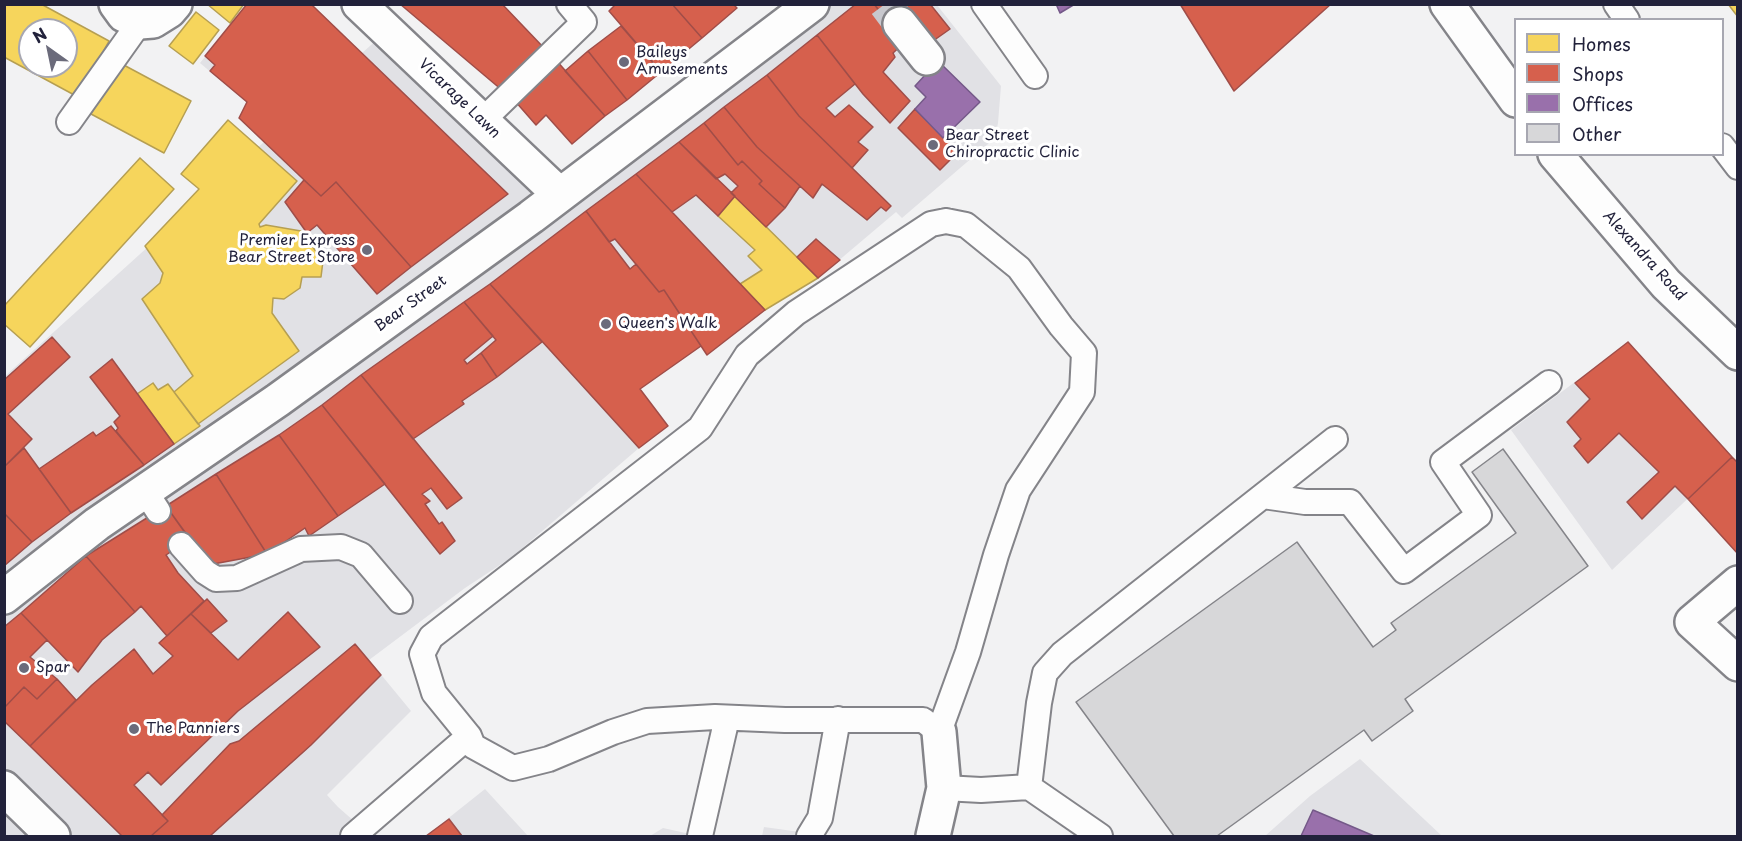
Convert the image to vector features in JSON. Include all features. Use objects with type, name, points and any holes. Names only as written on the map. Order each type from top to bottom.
[{"type":"street","points":[[128,13],[153,21],[170,11],[175,4]]},
{"type":"street","name":"Vicarage Lawn","points":[[359,4],[559,194]]},
{"type":"street","points":[[1447,4],[1514,99]]},
{"type":"street","name":"Bear Street","points":[[4,597],[97,524],[152,501],[278,400],[559,194],[808,6]]},
{"type":"street","points":[[900,24],[927,58]]},
{"type":"street","name":"Alexandra Road","points":[[1557,156],[1666,284],[1731,337]]},
{"type":"street","points":[[1737,583],[1692,622],[1737,664]]},
{"type":"street","points":[[933,837],[944,788],[939,732]]},
{"type":"street","points":[[4,788],[53,837]]},
{"type":"lane","points":[[482,121],[584,21],[568,4]]},
{"type":"lane","points":[[984,4],[1035,76]]},
{"type":"lane","points":[[1616,4],[1626,18]]},
{"type":"lane","points":[[69,122],[128,13]]},
{"type":"lane","points":[[1724,149],[1737,167]]},
{"type":"lane","points":[[946,221],[966,225],[1019,268],[1061,326],[1084,353],[1082,392],[1018,490],[996,555],[968,652],[939,732],[923,720],[838,719],[727,718],[647,721],[549,759],[513,768],[473,746],[469,736],[434,693],[422,654],[431,637],[700,428],[747,355],[796,313],[931,224],[946,221]]},
{"type":"lane","points":[[1263,496],[1305,502],[1350,502],[1404,571],[1479,515],[1443,462],[1549,383]]},
{"type":"lane","points":[[1029,786],[1045,673],[1062,654],[1335,439]]},
{"type":"lane","points":[[181,545],[205,572],[216,579],[237,578],[301,549],[341,547],[361,555],[400,601]]},
{"type":"lane","points":[[700,837],[727,718]]},
{"type":"lane","points":[[809,837],[820,818],[838,719]]},
{"type":"lane","points":[[353,837],[469,736]]},
{"type":"lane","points":[[944,788],[981,790],[1029,786],[1100,837]]},
{"type":"shaded area","points":[[247,5],[362,53],[388,30],[559,194],[812,5],[937,5],[1001,86],[998,123],[995,138],[902,218],[896,212],[818,278],[765,310],[707,355],[701,346],[640,389],[668,426],[639,448],[512,557],[465,588],[369,660],[411,711],[327,795],[371,836],[5,836],[4,377],[264,142],[239,118],[246,102],[200,63]]},
{"type":"shaded area","points":[[1628,342],[1732,457],[1612,570],[1511,430]]},
{"type":"shaded area","points":[[1360,759],[1442,836],[1265,836],[1310,796]]},
{"type":"shaded area","points":[[485,789],[528,836],[426,836]]},
{"type":"shaded area","points":[[764,827],[800,832],[818,836],[762,836]]},
{"type":"shaded area","points":[[663,828],[699,836],[650,836]]},
{"type":"building: Homes","points":[[4,4],[41,4],[67,18],[18,18],[18,65],[4,57]]},
{"type":"building: Homes","points":[[207,4],[244,4],[230,23]]},
{"type":"building: Homes","points":[[1728,4],[1738,4],[1738,17]]},
{"type":"building: Homes","points":[[196,12],[219,30],[193,64],[169,46]]},
{"type":"building: Homes","points":[[78,24],[109,41],[78,97],[43,78],[78,78]]},
{"type":"building: Homes","points":[[120,63],[191,101],[164,153],[91,114]]},
{"type":"building: Homes","points":[[228,120],[297,181],[259,224],[260,227],[266,225],[301,231],[323,261],[321,277],[302,277],[300,288],[284,299],[273,298],[272,313],[299,351],[198,424],[174,392],[193,376],[142,299],[160,283],[163,273],[145,246],[199,189],[181,174]]},
{"type":"building: Homes","points":[[140,158],[174,189],[30,347],[4,324],[4,306]]},
{"type":"building: Homes","points":[[735,196],[818,278],[765,310],[740,284],[762,270],[748,256],[755,250],[718,216]]},
{"type":"building: Homes","points":[[153,383],[158,390],[168,384],[200,426],[174,444],[137,394]]},
{"type":"building: Shops","points":[[247,4],[311,4],[508,194],[411,267],[336,182],[321,196],[239,118],[247,102],[210,71],[215,65],[205,56]]},
{"type":"building: Shops","points":[[400,4],[502,4],[545,49],[503,91]]},
{"type":"building: Shops","points":[[616,4],[672,4],[702,38],[661,72],[609,11]]},
{"type":"building: Shops","points":[[672,4],[733,4],[737,8],[702,38]]},
{"type":"building: Shops","points":[[856,4],[874,4],[904,43],[893,53],[895,57],[883,72],[910,101],[890,123],[863,94],[817,35]]},
{"type":"building: Shops","points":[[874,4],[930,4],[950,29],[933,41],[894,29]]},
{"type":"building: Shops","points":[[1180,4],[1331,4],[1234,91]]},
{"type":"building: Shops","name":"Baileys Amusements","points":[[621,26],[661,72],[627,100],[588,51]]},
{"type":"building: Shops","points":[[817,35],[855,84],[826,108],[835,117],[849,105],[873,127],[858,142],[868,150],[852,168],[799,116],[767,75]]},
{"type":"building: Shops","points":[[588,51],[627,100],[605,116],[565,71]]},
{"type":"building: Shops","points":[[556,60],[605,116],[572,144],[546,115],[536,125],[515,101]]},
{"type":"building: Shops","points":[[767,75],[799,116],[891,206],[886,211],[881,207],[867,220],[822,184],[813,198],[757,147],[724,107]]},
{"type":"building: Shops","points":[[724,107],[757,147],[800,186],[785,208],[759,184],[762,181],[742,161],[738,165],[704,123]]},
{"type":"building: Shops","name":"Bear Street Chiropractic Clinic","points":[[915,109],[958,152],[940,170],[898,128]]},
{"type":"building: Shops","points":[[704,123],[738,165],[742,161],[762,181],[759,184],[785,208],[766,227],[731,193],[738,186],[725,174],[716,179],[679,142]]},
{"type":"building: Shops","points":[[679,142],[735,196],[718,216],[696,195],[672,212],[636,174]]},
{"type":"building: Shops","points":[[636,174],[765,310],[707,355],[664,290],[659,292],[615,239],[609,242],[586,211]]},
{"type":"building: Shops","name":"Premier Express Bear Street Store","points":[[304,180],[321,196],[336,182],[411,267],[377,294],[317,225],[307,233],[285,202]]},
{"type":"building: Shops","name":"Queen's Walk","points":[[586,211],[630,269],[636,264],[659,292],[664,290],[701,346],[640,389],[668,426],[639,448],[490,284]]},
{"type":"building: Shops","points":[[816,239],[840,260],[818,278],[797,257]]},
{"type":"building: Shops","points":[[490,284],[542,342],[497,377],[481,353],[496,340],[464,302]]},
{"type":"building: Shops","points":[[464,302],[493,336],[464,360],[467,364],[481,353],[497,377],[462,401],[464,404],[413,439],[361,375]]},
{"type":"building: Shops","points":[[52,337],[70,357],[8,414],[32,439],[4,467],[4,380]]},
{"type":"building: Shops","points":[[1628,342],[1732,457],[1688,499],[1675,486],[1642,519],[1627,502],[1659,472],[1619,433],[1588,463],[1574,446],[1581,439],[1567,422],[1590,399],[1575,383]]},
{"type":"building: Shops","points":[[112,359],[174,444],[144,465],[116,431],[118,428],[114,422],[120,416],[90,377]]},
{"type":"building: Shops","points":[[361,375],[462,498],[447,509],[431,488],[422,494],[430,501],[425,504],[439,524],[442,522],[455,541],[440,554],[322,405]]},
{"type":"building: Shops","points":[[322,405],[385,484],[338,516],[279,435]]},
{"type":"building: Shops","points":[[111,426],[144,465],[71,513],[39,469],[93,432],[96,436]]},
{"type":"building: Shops","points":[[279,435],[338,516],[309,536],[305,528],[267,554],[216,474]]},
{"type":"building: Shops","points":[[24,448],[71,513],[32,542],[4,513],[4,467]]},
{"type":"building: Shops","points":[[1732,457],[1738,463],[1738,554],[1688,499]]},
{"type":"building: Shops","points":[[216,474],[267,554],[208,565],[166,506]]},
{"type":"building: Shops","points":[[166,506],[190,539],[166,555],[178,573],[204,601],[167,636],[141,606],[135,612],[86,556]]},
{"type":"building: Shops","points":[[4,513],[32,542],[4,566]]},
{"type":"building: Shops","points":[[86,556],[135,612],[102,640],[78,672],[21,613]]},
{"type":"building: Shops","points":[[207,599],[227,621],[211,633],[191,614]]},
{"type":"building: Shops","name":"The Panniers","points":[[288,612],[320,647],[238,711],[161,785],[148,772],[134,785],[168,821],[151,836],[122,836],[30,746],[92,685],[134,649],[153,674],[173,656],[159,643],[191,614],[238,660]]},
{"type":"building: Shops","name":"Spar","points":[[21,613],[47,640],[30,657],[57,679],[37,699],[24,687],[4,708],[4,627]]},
{"type":"building: Shops","points":[[355,644],[381,675],[311,745],[210,836],[151,836],[168,821],[162,815],[230,744],[239,741]]},
{"type":"building: Shops","points":[[57,679],[76,700],[30,746],[4,721],[4,708],[24,687],[37,699]]},
{"type":"building: Shops","points":[[449,819],[462,836],[426,836]]},
{"type":"building: Offices","points":[[1056,4],[1075,4],[1060,13]]},
{"type":"building: Offices","points":[[938,61],[980,102],[943,138],[915,109],[926,97],[915,86]]},
{"type":"building: Offices","points":[[1313,810],[1374,836],[1301,836]]},
{"type":"building: Other","points":[[1503,449],[1588,566],[1405,699],[1413,711],[1372,741],[1364,730],[1217,836],[1174,836],[1076,702],[1297,542],[1373,647],[1396,630],[1391,623],[1516,533],[1472,472]]},
{"type":"tunnel","points":[[885,4],[900,24]]},
{"type":"place","name":"Baileys Amusements","points":[[624,62]]},
{"type":"place","name":"Bear Street Chiropractic Clinic","points":[[933,145]]},
{"type":"place","name":"Premier Express Bear Street Store","points":[[367,250]]},
{"type":"place","name":"Queen's Walk","points":[[606,324]]},
{"type":"place","name":"Spar","points":[[24,668]]},
{"type":"place","name":"The Panniers","points":[[134,729]]}]
